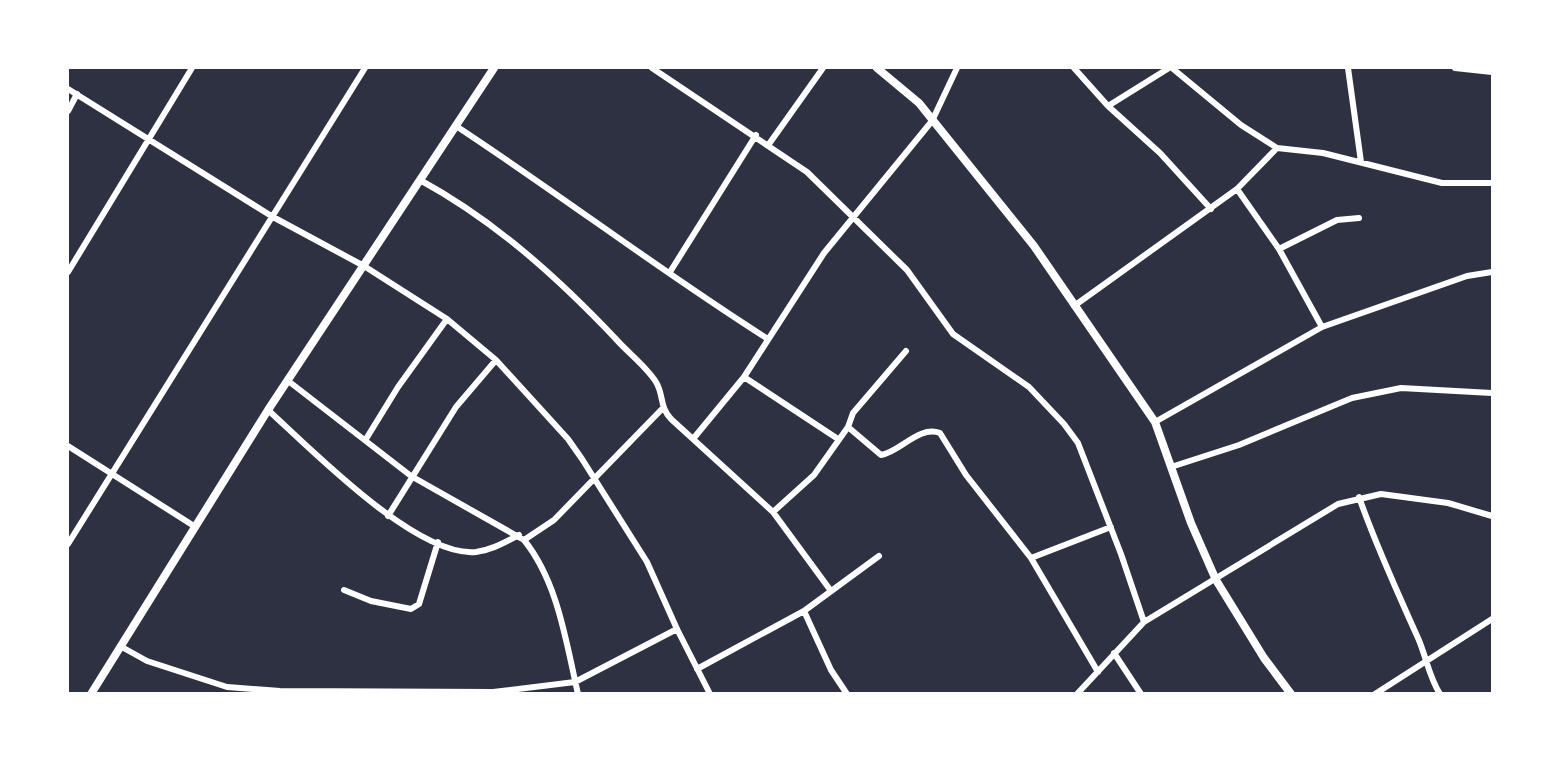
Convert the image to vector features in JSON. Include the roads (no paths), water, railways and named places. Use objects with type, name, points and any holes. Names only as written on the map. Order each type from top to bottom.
[{"type":"street","points":[[68,272],[192,68]]},
{"type":"street","points":[[68,544],[365,68]]},
{"type":"street","points":[[91,693],[268,410],[494,68]]},
{"type":"street","points":[[652,68],[756,135],[807,172],[907,270],[953,334],[1029,387],[1064,424],[1078,443],[1111,527],[1144,622]]},
{"type":"street","points":[[769,144],[823,68]]},
{"type":"street","points":[[877,68],[919,103],[1034,246],[1155,422],[1191,523],[1215,580],[1264,658],[1291,693]]},
{"type":"street","points":[[693,440],[744,377],[824,253],[855,218],[932,121],[957,68]]},
{"type":"street","points":[[1074,68],[1108,105],[1161,153],[1211,209]]},
{"type":"street","points":[[1108,105],[1171,68],[1241,125],[1277,148],[1323,153],[1442,183],[1492,183]]},
{"type":"street","points":[[1348,68],[1361,162]]},
{"type":"street","points":[[1455,68],[1492,72]]},
{"type":"street","points":[[68,89],[273,217],[364,266],[447,319],[496,360],[568,439],[647,562],[676,629],[710,693]]},
{"type":"street","points":[[68,111],[77,94]]},
{"type":"street","points":[[456,126],[670,272],[696,293],[768,339]]},
{"type":"street","points":[[670,272],[756,135]]},
{"type":"street","points":[[1074,306],[1237,189],[1277,148]]},
{"type":"street","points":[[420,180],[450,196],[501,232],[568,289],[656,381],[662,409],[773,512],[831,591]]},
{"type":"street","points":[[1237,189],[1280,249],[1322,327]]},
{"type":"street","points":[[1280,249],[1337,220],[1359,218]]},
{"type":"street","points":[[1155,422],[1322,327],[1467,276],[1492,272]]},
{"type":"street","points":[[366,439],[447,319]]},
{"type":"street","points":[[773,512],[814,475],[848,427],[853,413],[862,400],[906,351]]},
{"type":"street","points":[[388,516],[456,407],[496,360]]},
{"type":"street","points":[[744,377],[838,439]]},
{"type":"street","points":[[288,380],[411,476],[522,537],[536,554],[563,624],[578,693]]},
{"type":"street","points":[[1171,467],[1239,445],[1352,398],[1401,388],[1492,393]]},
{"type":"street","points":[[268,410],[388,516],[438,542],[475,552],[494,548],[522,537],[554,520],[662,409]]},
{"type":"street","points":[[848,427],[881,455],[921,434],[931,431],[940,433],[966,475],[1031,558],[1098,672]]},
{"type":"street","points":[[68,446],[194,526]]},
{"type":"street","points":[[1077,693],[1144,622],[1338,504],[1359,497],[1381,494],[1448,503],[1492,516]]},
{"type":"street","points":[[1359,497],[1376,548],[1440,693]]},
{"type":"street","points":[[1031,558],[1111,527]]},
{"type":"street","points":[[344,590],[371,601],[411,609],[419,604],[438,542]]},
{"type":"street","points":[[697,669],[804,611],[879,556]]},
{"type":"street","points":[[804,611],[831,670],[847,693]]},
{"type":"street","points":[[1375,693],[1492,620]]},
{"type":"street","points":[[120,646],[147,661],[217,685],[281,692],[493,693],[575,682],[676,629]]},
{"type":"street","points":[[1114,652],[1141,693]]}]
